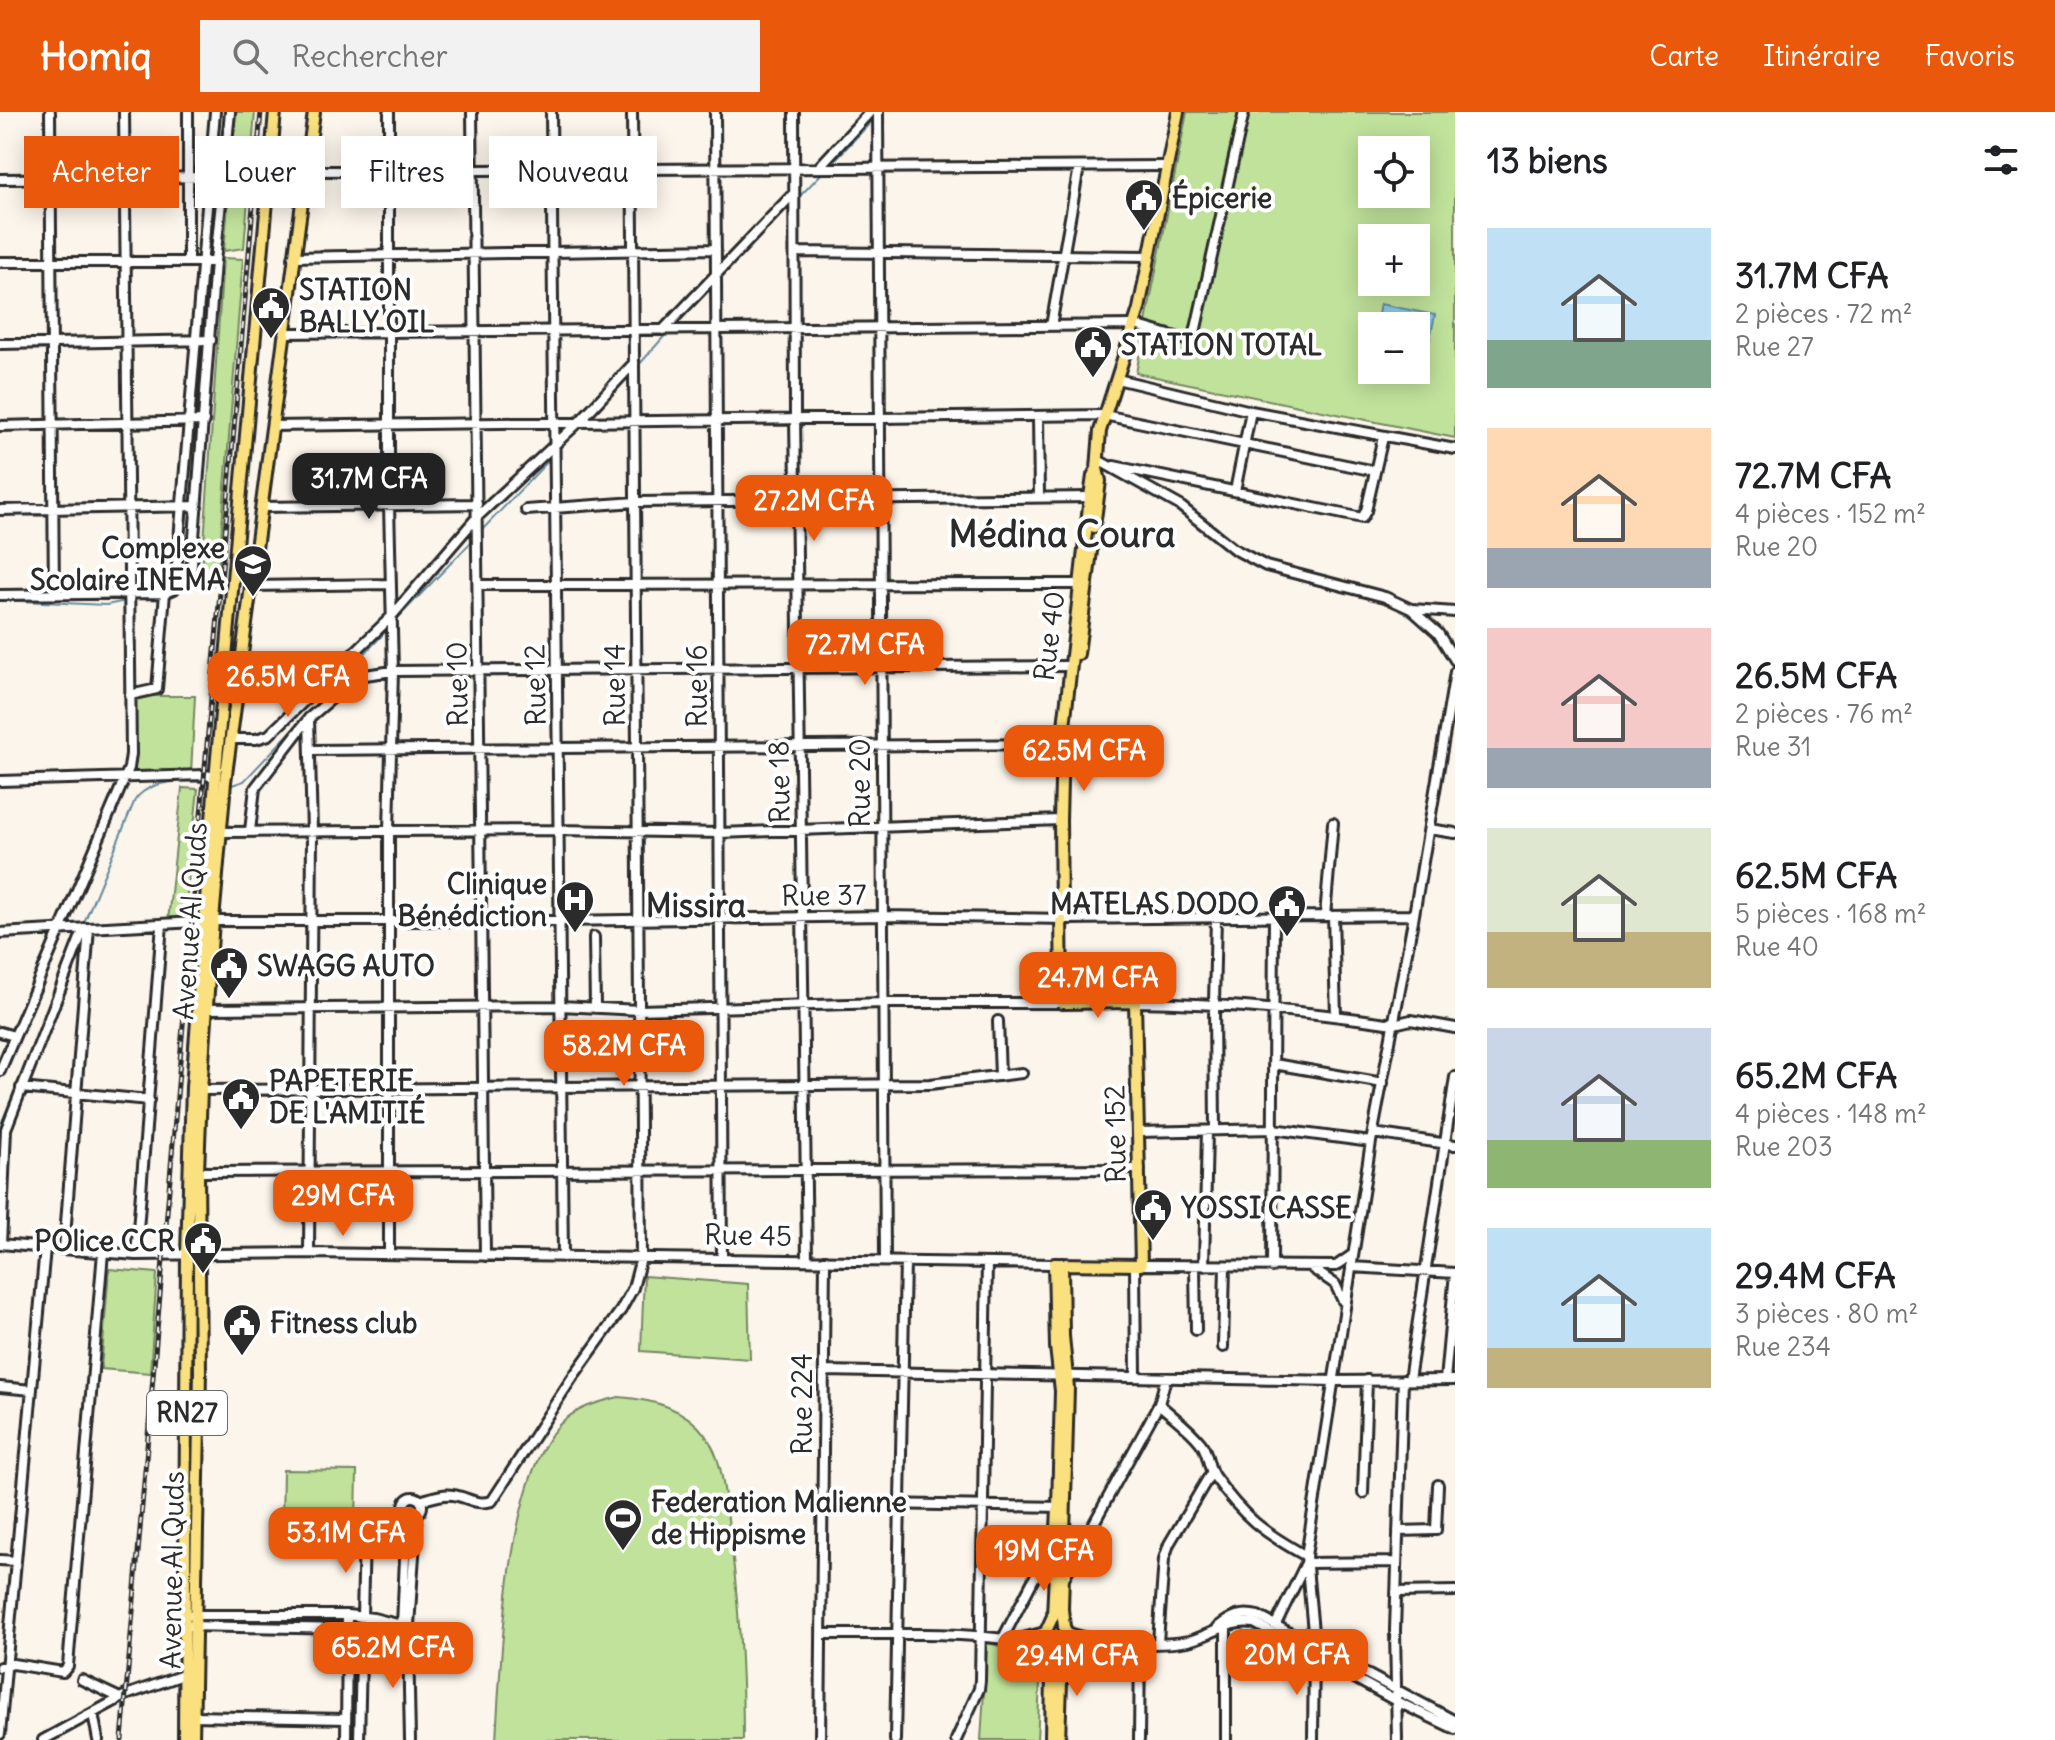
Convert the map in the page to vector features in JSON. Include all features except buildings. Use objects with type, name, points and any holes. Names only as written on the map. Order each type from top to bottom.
[{"type":"main road","name":"Avenue Al Quds","points":[[184,1740],[201,1254],[198,1172],[207,1009],[208,922],[221,832],[219,780],[275,112]]},
{"type":"main road","name":"Avenue Al Quds","points":[[310,136],[314,112]]},
{"type":"main road","name":"Rue 40","points":[[1064,919],[1068,744],[1100,481],[1104,415],[1135,325],[1178,112]]},
{"type":"main road","name":"Avenue Al Quds","points":[[219,780],[231,739],[300,208]]},
{"type":"main road","name":"Rue 40","points":[[1065,1003],[1060,820],[1062,744],[1090,497],[1093,476],[1101,465]]},
{"type":"main road","name":"Avenue Al Quds","points":[[193,1740],[187,1254],[192,1101],[219,793]]},
{"type":"main road","points":[[1065,1003],[1135,1002]]},
{"type":"main road","name":"Rue 152","points":[[1135,1002],[1140,1169],[1138,1265]]},
{"type":"main road","points":[[1058,1264],[1056,1347],[1063,1376],[1063,1579],[1067,1630],[1071,1640],[1065,1652],[1059,1740]]},
{"type":"main road","name":"Rue 45","points":[[1058,1264],[1138,1265]]},
{"type":"main road","points":[[1051,1740],[1052,1671],[1042,1637],[1055,1607],[1057,1533],[1062,1507]]},
{"type":"main road","points":[[1048,1629],[1067,1630]]},
{"type":"main road","points":[[1045,1649],[1054,1655],[1065,1652]]},
{"type":"street","points":[[50,112],[50,136]]},
{"type":"street","points":[[124,112],[124,136]]},
{"type":"street","points":[[188,112],[188,262]]},
{"type":"street","points":[[213,136],[215,112]]},
{"type":"street","points":[[228,136],[230,112]]},
{"type":"street","points":[[389,112],[389,136]]},
{"type":"street","name":"Rue 10","points":[[472,112],[472,136]]},
{"type":"street","name":"Rue 12","points":[[551,112],[551,136]]},
{"type":"street","name":"Rue 14","points":[[632,112],[632,136]]},
{"type":"street","name":"Rue 16","points":[[715,112],[722,1259]]},
{"type":"street","name":"Rue 18","points":[[794,112],[795,418],[807,1260]]},
{"type":"street","points":[[820,168],[870,112]]},
{"type":"street","name":"Rue 20","points":[[878,112],[885,1261]]},
{"type":"street","points":[[284,333],[1135,325],[1193,342],[1244,112]]},
{"type":"street","points":[[657,169],[1167,166]]},
{"type":"street","points":[[1051,326],[1079,167]]},
{"type":"street","points":[[473,170],[489,170]]},
{"type":"street","name":"Rue 10","points":[[473,170],[485,1256]]},
{"type":"street","points":[[179,177],[195,177]]},
{"type":"street","points":[[0,179],[24,179]]},
{"type":"street","points":[[663,330],[795,192]]},
{"type":"street","points":[[51,208],[54,595]]},
{"type":"street","points":[[0,1071],[124,779],[131,754],[125,208]]},
{"type":"street","points":[[180,580],[176,575],[181,506],[207,208]]},
{"type":"street","points":[[0,595],[165,593],[174,589],[180,580],[191,577],[221,208]]},
{"type":"street","points":[[389,208],[389,505],[393,671],[389,831],[389,1254]]},
{"type":"street","name":"Rue 12","points":[[551,208],[563,1257]]},
{"type":"street","name":"Rue 14","points":[[420,1501],[438,1495],[454,1495],[482,1504],[492,1501],[572,1378],[621,1310],[633,1288],[641,1258],[633,208]]},
{"type":"street","points":[[293,257],[716,249]]},
{"type":"street","points":[[795,252],[1149,256]]},
{"type":"street","points":[[0,262],[215,262]]},
{"type":"street","points":[[0,344],[211,340]]},
{"type":"street","points":[[231,739],[256,739],[269,735],[391,617],[477,517],[579,422],[635,362]]},
{"type":"street","points":[[1117,379],[1251,411],[1455,449]]},
{"type":"street","points":[[1235,491],[1251,411]]},
{"type":"street","points":[[272,426],[1104,415],[1375,471]]},
{"type":"street","points":[[1038,416],[1039,497]]},
{"type":"street","points":[[0,426],[204,421]]},
{"type":"street","points":[[1101,465],[1362,518],[1383,437]]},
{"type":"street","points":[[1101,465],[1179,505],[1234,549],[1266,566],[1379,595],[1411,609],[1438,633],[1455,660]]},
{"type":"street","points":[[526,510],[636,502],[1090,497]]},
{"type":"street","points":[[261,507],[477,504]]},
{"type":"street","points":[[0,510],[197,506]]},
{"type":"street","points":[[251,586],[391,584]]},
{"type":"street","points":[[478,585],[1079,584]]},
{"type":"street","points":[[130,695],[157,689],[165,593]]},
{"type":"street","points":[[1411,609],[1455,612]]},
{"type":"street","points":[[250,831],[255,788],[309,718],[358,676],[393,671],[1069,666]]},
{"type":"street","points":[[1313,1740],[1314,1643],[1306,1560],[1372,1138],[1453,698],[1455,672]]},
{"type":"street","points":[[309,718],[312,832],[309,1253]]},
{"type":"street","points":[[1445,729],[1455,719]]},
{"type":"street","points":[[310,750],[1062,744]]},
{"type":"street","points":[[0,781],[205,775],[219,780]]},
{"type":"street","points":[[221,832],[559,830],[720,833],[1060,820]]},
{"type":"street","points":[[1333,823],[1329,916],[1336,1015]]},
{"type":"street","points":[[1429,829],[1455,833]]},
{"type":"street","name":"Rue 37","points":[[0,933],[311,920],[560,921],[883,916],[1064,919],[1414,915]]},
{"type":"street","points":[[1272,1267],[1274,916]]},
{"type":"street","points":[[1196,1330],[1211,1130],[1216,917]]},
{"type":"street","points":[[136,1255],[162,924]]},
{"type":"street","points":[[1,1244],[6,1129],[86,928]]},
{"type":"street","points":[[64,1249],[86,928]]},
{"type":"street","points":[[594,937],[595,1008]]},
{"type":"street","points":[[1135,1002],[1274,1007],[1394,1024],[1411,1020],[1455,1028]]},
{"type":"street","points":[[207,1009],[561,1006],[639,1010],[884,1003],[1065,1003]]},
{"type":"street","points":[[998,1021],[1000,1076]]},
{"type":"street","points":[[0,1032],[14,1036]]},
{"type":"street","points":[[1274,1064],[1383,1083]]},
{"type":"street","points":[[201,1090],[884,1085],[930,1084],[1022,1073]]},
{"type":"street","points":[[1397,1740],[1396,1592],[1406,1380],[1450,1144],[1455,1077]]},
{"type":"street","points":[[21,1088],[149,1100]]},
{"type":"street","points":[[1139,1132],[1273,1129],[1450,1144]]},
{"type":"street","points":[[198,1172],[1140,1169]]},
{"type":"street","name":"Rue 45","points":[[1,1244],[136,1255],[309,1253],[1058,1264]]},
{"type":"street","points":[[0,1734],[3,1666],[16,1561],[45,1248]]},
{"type":"street","points":[[3,1666],[66,1670],[103,1252]]},
{"type":"street","name":"Rue 45","points":[[1138,1265],[1336,1266],[1353,1255]]},
{"type":"street","name":"Rue 224","points":[[820,1740],[825,1260]]},
{"type":"street","points":[[895,1740],[905,1262]]},
{"type":"street","points":[[956,1740],[979,1689],[987,1263]]},
{"type":"street","points":[[1136,1377],[1138,1265]]},
{"type":"street","points":[[1223,1347],[1225,1266]]},
{"type":"street","points":[[1308,1267],[1321,1272],[1335,1284],[1342,1296],[1344,1309]]},
{"type":"street","points":[[825,1371],[1334,1381],[1450,1380],[1455,1273],[1351,1267]]},
{"type":"street","points":[[1063,1579],[1159,1404],[1166,1378]]},
{"type":"street","points":[[1363,1493],[1367,1380]]},
{"type":"street","points":[[0,1387],[32,1390]]},
{"type":"street","points":[[1159,1404],[1201,1443],[1211,1473],[1244,1514],[1261,1530],[1306,1560],[1397,1562]]},
{"type":"street","points":[[1158,1642],[1164,1559],[1169,1544],[1211,1473]]},
{"type":"street","points":[[1398,1531],[1436,1530],[1438,1485]]},
{"type":"street","points":[[405,1627],[417,1514],[422,1508],[420,1501],[413,1498],[406,1501],[405,1627],[408,1639],[410,1740]]},
{"type":"street","points":[[824,1503],[1062,1507]]},
{"type":"street","points":[[407,1512],[417,1514]]},
{"type":"street","points":[[1003,1638],[1057,1533]]},
{"type":"street","points":[[359,1740],[364,1535]]},
{"type":"street","points":[[0,1560],[16,1561]]},
{"type":"street","points":[[1276,1624],[1306,1560]]},
{"type":"street","points":[[1396,1592],[1455,1591]]},
{"type":"street","points":[[1067,1630],[1095,1641],[1185,1641],[1246,1613],[1314,1643],[1455,1721]]},
{"type":"street","points":[[346,1740],[347,1615]]},
{"type":"street","points":[[190,1620],[347,1615],[405,1627]]},
{"type":"street","points":[[190,1620],[347,1629]]},
{"type":"street","points":[[1226,1624],[1242,1621],[1254,1623],[1398,1702],[1455,1729]]},
{"type":"street","points":[[1226,1624],[1226,1740]]},
{"type":"street","points":[[1019,1639],[1048,1629]]},
{"type":"street","points":[[822,1634],[1019,1639],[1045,1649]]},
{"type":"street","points":[[1065,1652],[1095,1641]]},
{"type":"street","points":[[1139,1740],[1140,1642]]},
{"type":"street","points":[[43,1740],[123,1696],[186,1674]]},
{"type":"street","points":[[82,1680],[123,1696]]},
{"type":"street","points":[[93,1713],[98,1740]]},
{"type":"street","points":[[193,1716],[346,1719]]},
{"type":"green space","points":[[236,112],[255,112],[253,136],[234,136]]},
{"type":"green space","points":[[1187,112],[1455,112],[1455,438],[1136,373]]},
{"type":"green space","points":[[228,208],[247,208],[244,248],[224,251]]},
{"type":"green space","points":[[223,258],[243,259],[218,576],[202,573]]},
{"type":"green space","points":[[136,696],[195,696],[191,774],[135,776]]},
{"type":"green space","points":[[182,788],[198,789],[184,921],[168,921]]},
{"type":"green space","points":[[109,1269],[157,1273],[150,1373],[101,1369]]},
{"type":"green space","points":[[644,1276],[748,1284],[750,1359],[641,1351]]},
{"type":"green space","name":"Federation Malienne de Hippisme","points":[[619,1397],[656,1403],[678,1412],[698,1426],[716,1455],[724,1487],[735,1574],[743,1740],[496,1740],[504,1620],[517,1529],[528,1487],[541,1452],[565,1419],[579,1410]]},
{"type":"green space","points":[[283,1470],[357,1471],[356,1524],[282,1523]]},
{"type":"green space","points":[[987,1643],[1035,1654],[1041,1663],[1037,1740],[981,1740]]},
{"type":"water","points":[[1380,304],[1420,312],[1379,312]]},
{"type":"water","points":[[1430,314],[1435,315],[1430,338]]},
{"type":"waterway","points":[[831,164],[874,119]]},
{"type":"waterway","points":[[798,198],[824,171]]},
{"type":"waterway","points":[[719,278],[790,205]]},
{"type":"waterway","points":[[673,327],[712,285]]},
{"type":"waterway","points":[[638,366],[668,332]]},
{"type":"waterway","points":[[589,418],[631,373]]},
{"type":"waterway","points":[[558,450],[581,426]]},
{"type":"waterway","points":[[481,531],[551,458]]},
{"type":"waterway","points":[[395,621],[474,539]]},
{"type":"waterway","points":[[176,592],[199,585],[218,585]]},
{"type":"waterway","points":[[133,600],[150,597]]},
{"type":"waterway","points":[[0,600],[106,605],[126,601]]},
{"type":"waterway","points":[[229,786],[244,781],[388,629]]},
{"type":"waterway","points":[[83,925],[135,800],[159,785],[191,781],[211,783]]},
{"type":"waterway","points":[[0,1127],[51,1001]]},
{"type":"railway","points":[[122,1740],[261,112]]},
{"type":"place","name":"Épicerie","points":[[1144,232]]},
{"type":"place","name":"STATION BALLY OIL","points":[[271,340]]},
{"type":"place","name":"STATION TOTAL","points":[[1093,379]]},
{"type":"place","name":"Complexe Scolaire INEMA","points":[[253,598]]},
{"type":"place","name":"Clinique Bénédiction","points":[[575,934]]},
{"type":"place","name":"MATELAS DODO","points":[[1287,938]]},
{"type":"place","name":"SWAGG AUTO","points":[[229,1000]]},
{"type":"place","name":"PAPETERIE DE L'AMITIÉ","points":[[241,1131]]},
{"type":"place","name":"YOSSI CASSE","points":[[1153,1242]]},
{"type":"place","name":"POlice CCR","points":[[203,1275]]},
{"type":"place","name":"Fitness club","points":[[242,1357]]},
{"type":"place","name":"Federation Malienne de Hippisme","points":[[623,1552]]},
{"type":"district","name":"Médina Coura","points":[[1062,534]]},
{"type":"district","name":"Missira","points":[[696,906]]}]
